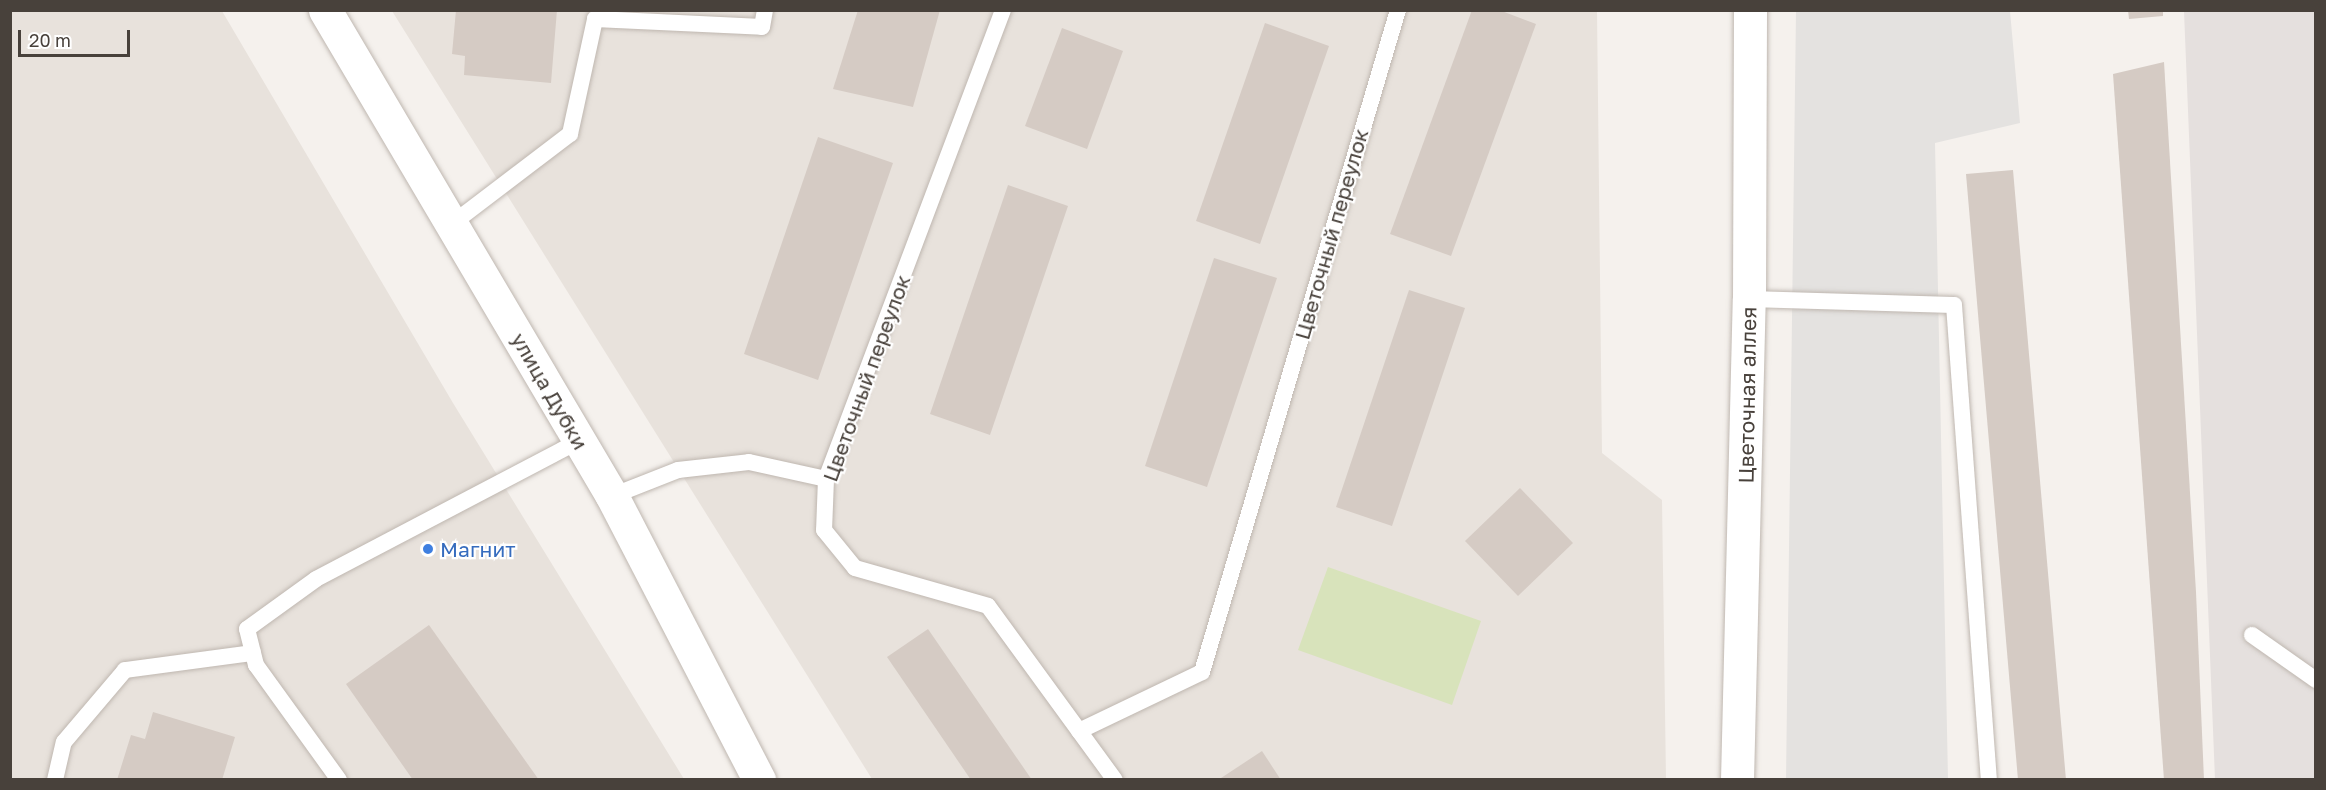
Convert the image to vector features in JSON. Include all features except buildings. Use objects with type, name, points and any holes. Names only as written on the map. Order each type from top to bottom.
[{"type":"street","name":"улица Дубки","points":[[325,10],[453,223],[612,496],[759,780]]},
{"type":"street","name":"Цветочная аллея","points":[[1737,780],[1749,299],[1750,10]]},
{"type":"lane","points":[[453,223],[570,134],[595,20],[762,27],[765,10]]},
{"type":"lane","name":"Цветочный переулок","points":[[1003,10],[826,479],[824,530],[855,568],[988,606],[1115,780]]},
{"type":"lane","name":"Цветочный переулок","points":[[1079,731],[1202,672],[1398,10]]},
{"type":"lane","points":[[1749,299],[1954,305],[1989,780]]},
{"type":"lane","points":[[339,780],[256,665],[247,629],[316,579],[579,441]]},
{"type":"lane","points":[[612,496],[678,470],[749,462],[826,479]]},
{"type":"lane","points":[[2252,635],[2316,680]]},
{"type":"lane","points":[[56,780],[64,742],[125,670],[253,653]]},
{"type":"shaded area","points":[[10,11],[222,11],[453,403],[684,779],[11,779]]},
{"type":"shaded area","points":[[392,11],[1597,11],[1602,453],[1662,500],[1666,779],[872,779]]},
{"type":"shaded area","points":[[1796,11],[2010,11],[2020,123],[1935,143],[1948,779],[1786,779]]},
{"type":"shaded area","points":[[2184,11],[2315,11],[2315,779],[2215,779]]},
{"type":"green space","points":[[1328,567],[1481,621],[1452,705],[1298,650]]},
{"type":"place","name":"Магнит","points":[[428,549]]}]
